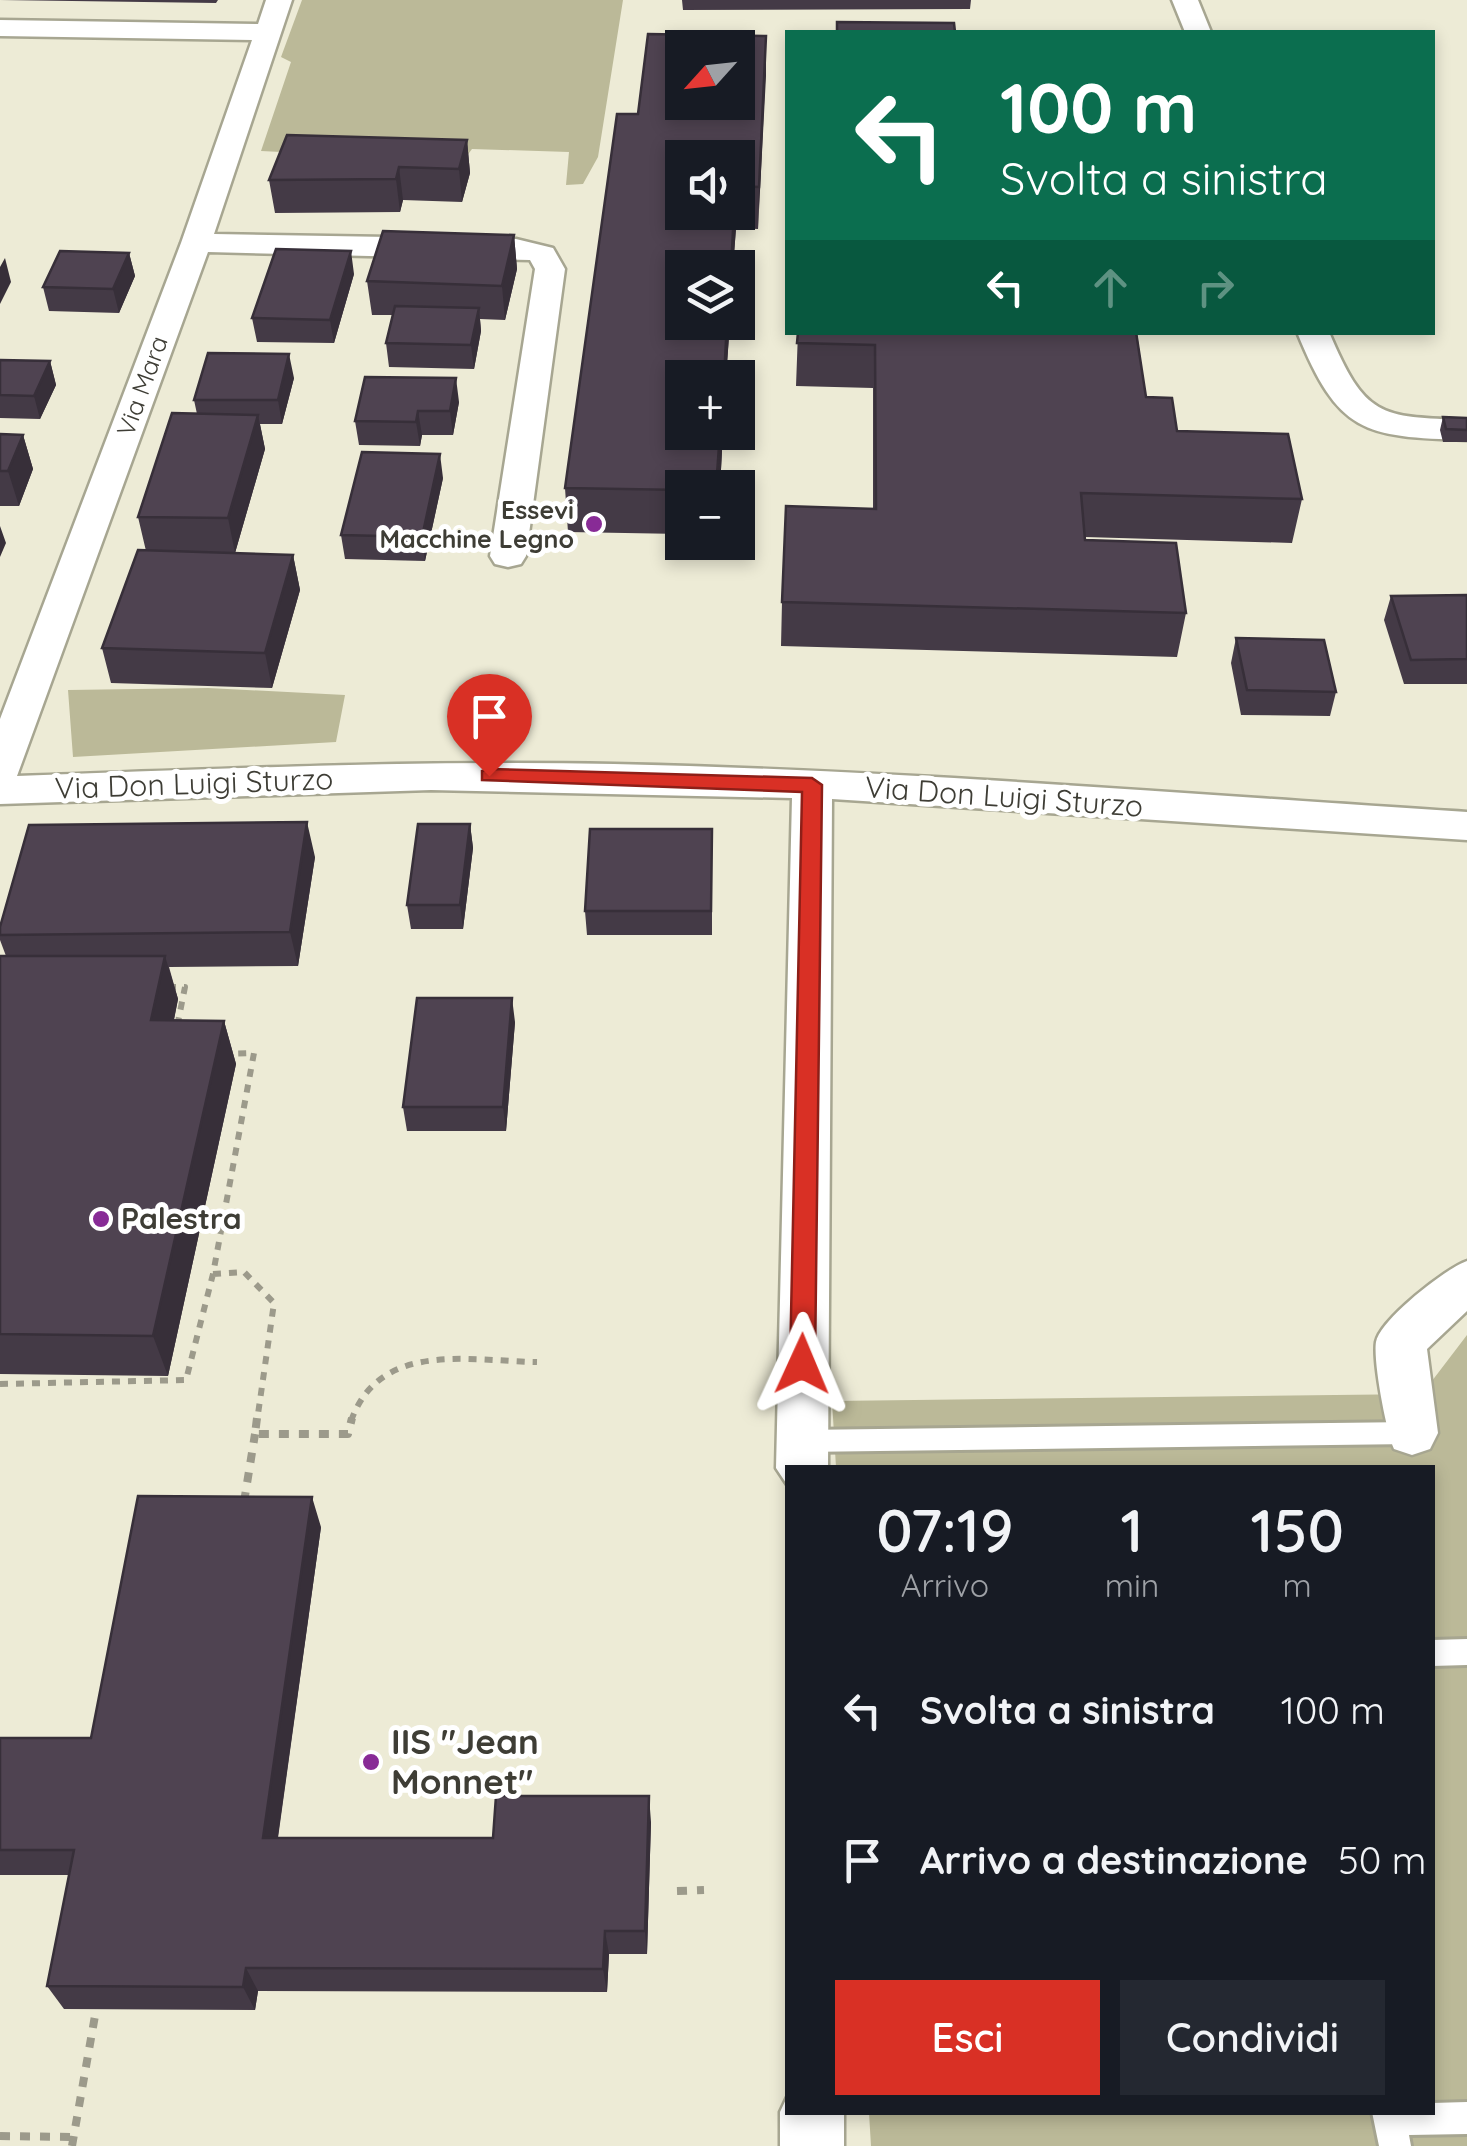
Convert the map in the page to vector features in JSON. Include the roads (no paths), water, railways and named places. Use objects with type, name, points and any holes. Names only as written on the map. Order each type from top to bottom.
[{"type":"street","name":"Via Mara","points":[[0,771],[196,243],[279,0]]},
{"type":"street","points":[[1184,0],[1197,30]]},
{"type":"street","points":[[0,28],[268,32]]},
{"type":"street","points":[[196,243],[516,248],[542,254],[550,269],[508,556]]},
{"type":"street","points":[[1314,335],[1343,395],[1361,416],[1389,427],[1467,430]]},
{"type":"street","name":"Via Don Luigi Sturzo","points":[[0,790],[489,776],[812,785],[1467,826]]},
{"type":"street","points":[[801,1454],[812,785]]},
{"type":"street","points":[[1412,1433],[1402,1342],[1467,1281]]},
{"type":"street","points":[[812,2115],[812,2146]]},
{"type":"lane","points":[[801,1454],[1412,1433]]},
{"type":"lane","points":[[1435,1653],[1467,1652]]},
{"type":"lane","points":[[1391,2126],[1467,2118]]},
{"type":"place","name":"Essevi Macchine Legno","points":[[594,524]]},
{"type":"place","name":"Palestra","points":[[101,1219]]},
{"type":"place","name":"IIS \"Jean Monnet\"","points":[[371,1762]]}]
